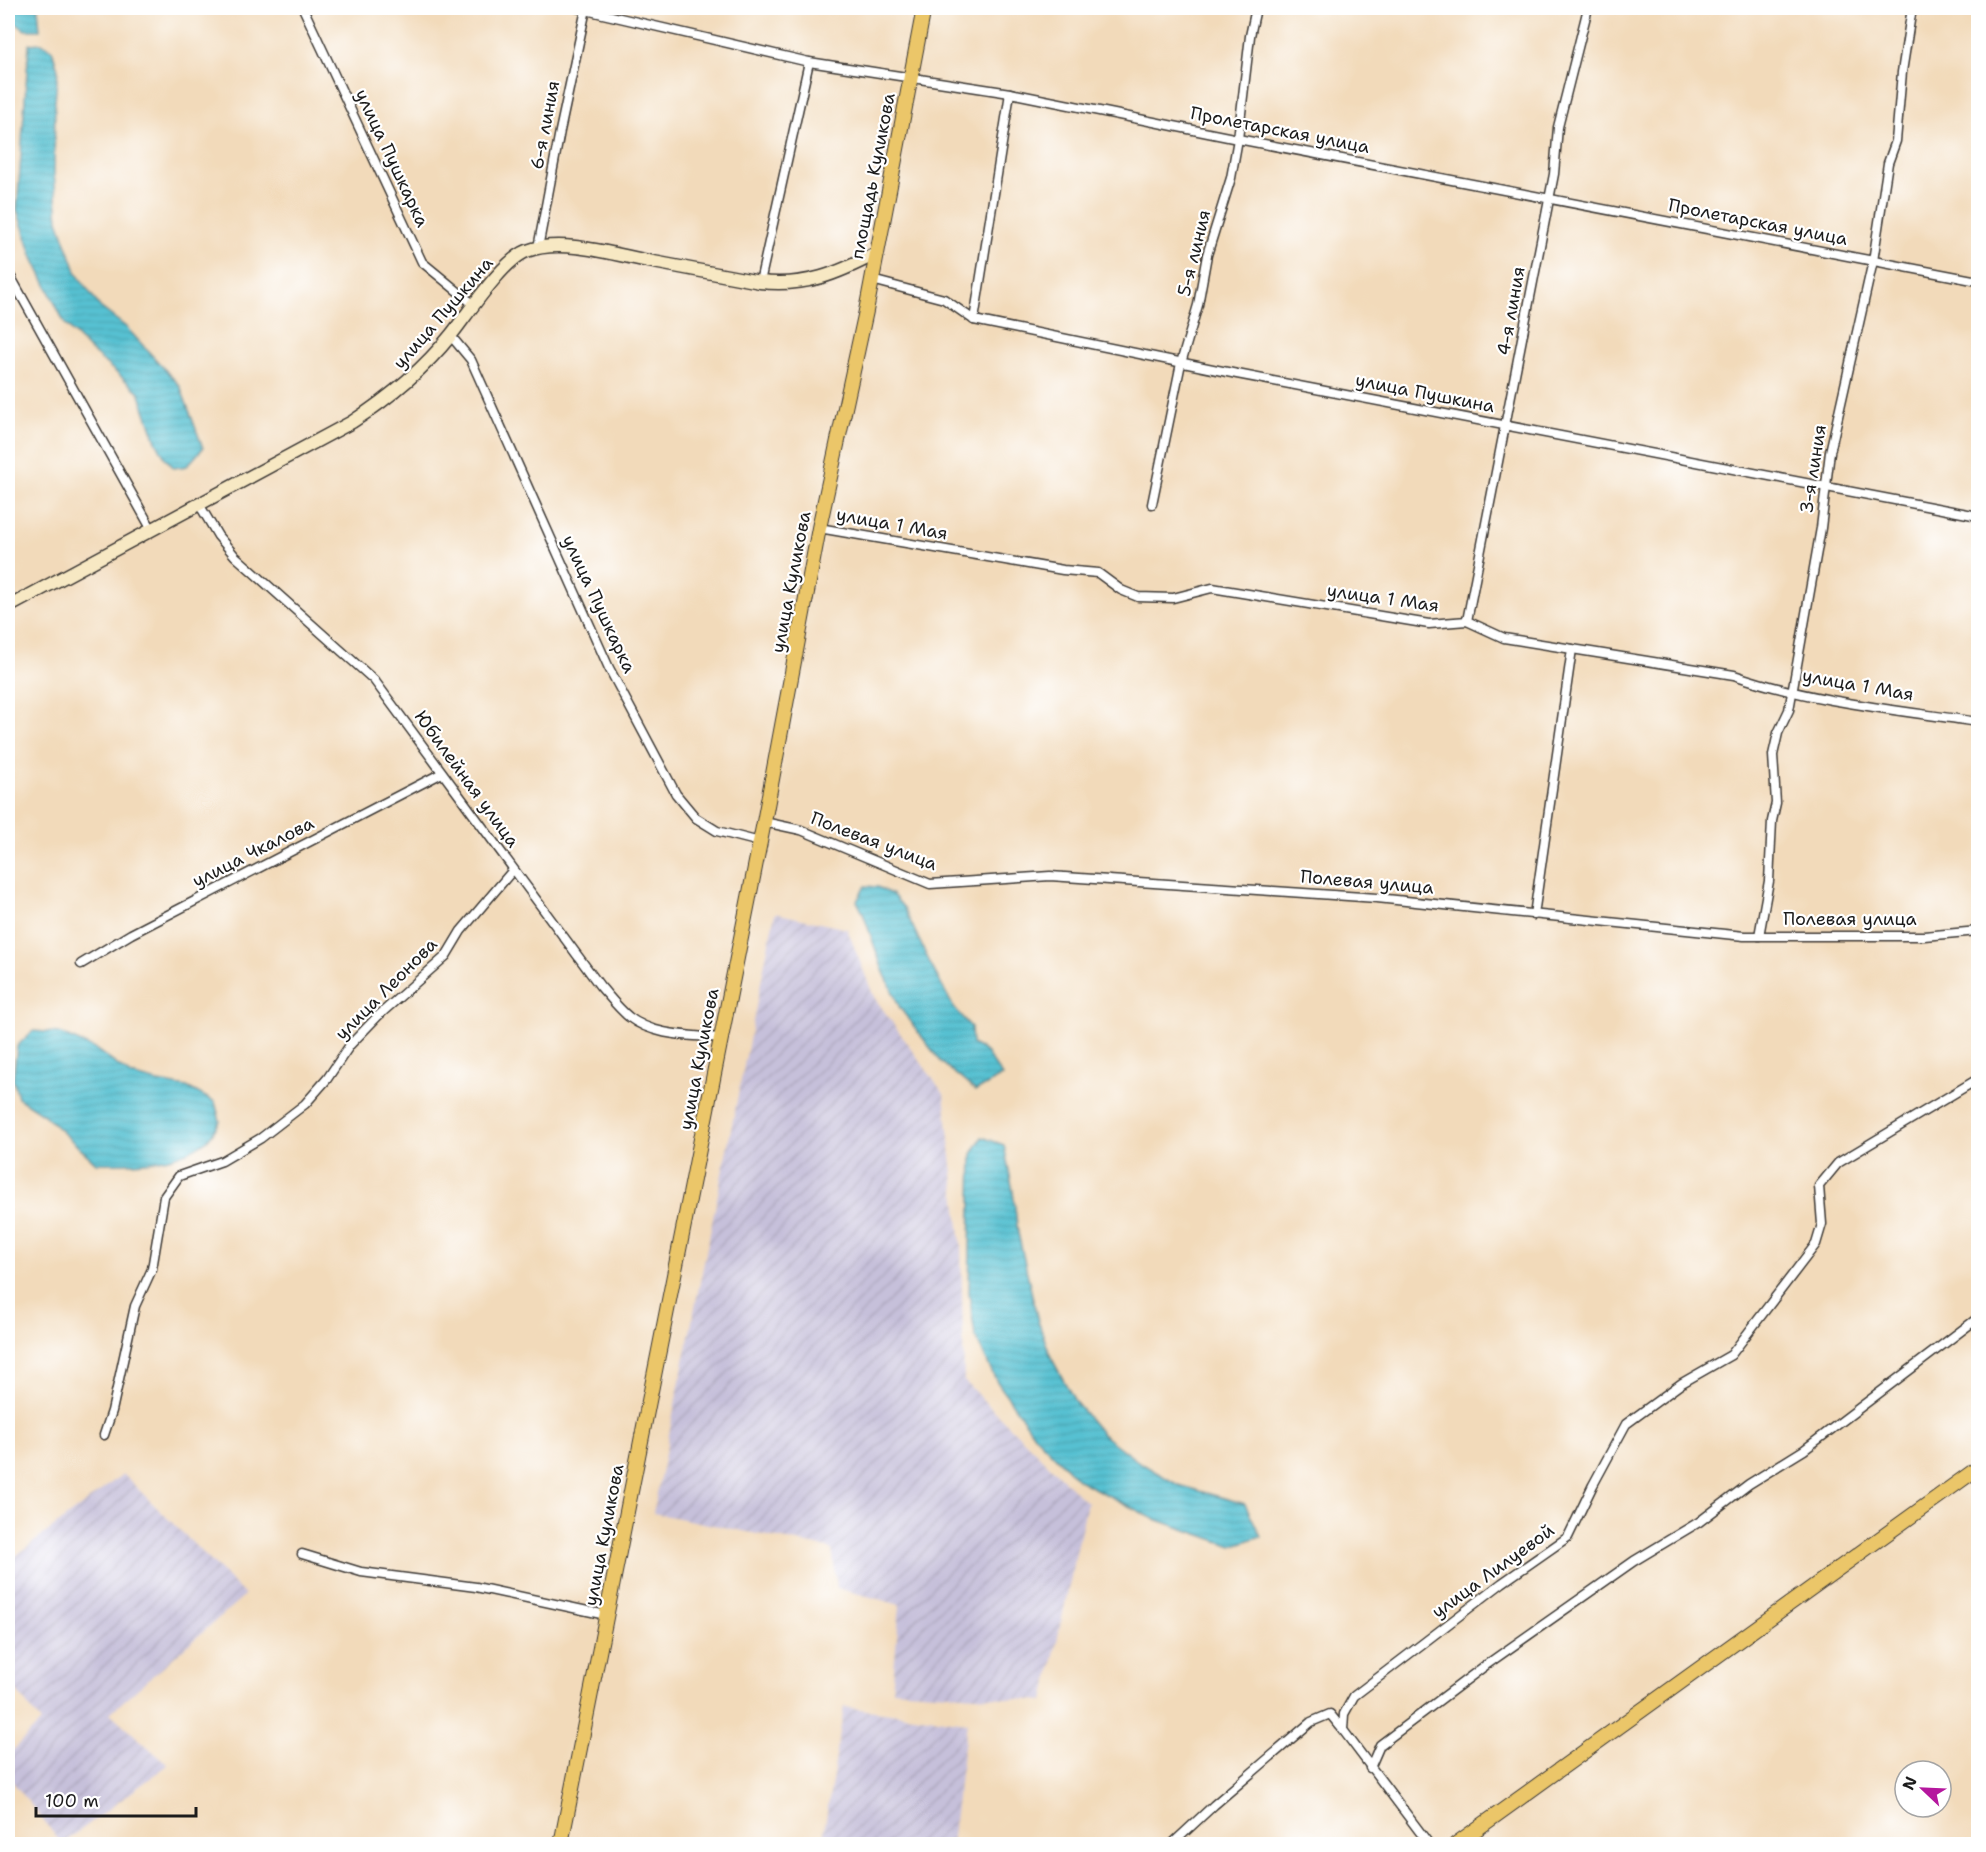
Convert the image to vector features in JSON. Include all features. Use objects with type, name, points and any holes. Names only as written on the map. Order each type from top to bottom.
[{"type":"main road","name":"площадь Куликова","points":[[872,280],[924,8]]},
{"type":"main road","name":"улица Куликова","points":[[561,1845],[764,822],[819,528],[872,280]]},
{"type":"main road","points":[[1456,1845],[1978,1468]]},
{"type":"street","name":"улица Пушкарка","points":[[303,8],[422,262],[473,304]]},
{"type":"street","name":"Пролетарская улица","points":[[582,8],[599,10],[809,62],[1010,93],[1978,281]]},
{"type":"street","name":"6-я линия","points":[[538,248],[582,8]]},
{"type":"street","name":"5-я линия","points":[[1152,504],[1181,363],[1198,305],[1207,255],[1231,178],[1250,36],[1256,8]]},
{"type":"street","name":"4-я линия","points":[[1467,621],[1554,174],[1558,127],[1588,8]]},
{"type":"street","name":"3-я линия","points":[[1759,936],[1769,881],[1772,821],[1776,803],[1773,755],[1778,733],[1790,710],[1827,486],[1830,452],[1873,261],[1888,163],[1896,141],[1902,72],[1912,8]]},
{"type":"street","points":[[760,282],[809,62]]},
{"type":"street","points":[[974,320],[1010,93]]},
{"type":"street","name":"улица Пушкина","points":[[8,607],[376,407],[405,383],[451,336],[473,304],[516,257],[525,251],[538,248],[574,247],[760,282],[801,283],[847,269],[877,253]]},
{"type":"street","points":[[8,272],[152,530]]},
{"type":"street","name":"улица Пушкина","points":[[872,280],[944,299],[974,320],[1506,427],[1978,516]]},
{"type":"street","name":"улица Пушкарка","points":[[451,336],[471,360],[609,668],[676,794],[696,818],[717,831],[760,842]]},
{"type":"street","name":"Юбилейная улица","points":[[199,504],[218,536],[235,556],[374,680],[600,986],[631,1018],[646,1027],[672,1034],[721,1038]]},
{"type":"street","name":"улица 1 Мая","points":[[819,528],[1063,570],[1098,573],[1121,590],[1138,597],[1173,598],[1212,588],[1429,624],[1467,621],[1503,638],[1734,675],[1759,684],[1820,698],[1978,722]]},
{"type":"street","points":[[1534,915],[1572,649]]},
{"type":"street","name":"улица Чкалова","points":[[81,964],[131,934],[442,773]]},
{"type":"street","name":"Полевая улица","points":[[764,822],[801,830],[930,884],[1050,876],[1377,898],[1759,936],[1924,936],[1978,931]]},
{"type":"street","name":"улица Леонова","points":[[104,1435],[112,1412],[135,1306],[152,1269],[164,1197],[178,1176],[222,1161],[261,1138],[305,1104],[327,1079],[350,1045],[378,1016],[446,956],[461,931],[513,870]]},
{"type":"street","name":"улица Лилуевой","points":[[1343,1730],[1344,1714],[1354,1696],[1502,1583],[1568,1537],[1626,1424],[1682,1383],[1731,1355],[1816,1244],[1822,1224],[1819,1186],[1838,1162],[1978,1079]]},
{"type":"street","points":[[1370,1768],[1380,1745],[1486,1665],[1634,1561],[1700,1522],[1749,1484],[1804,1450],[1978,1318]]},
{"type":"street","points":[[302,1554],[361,1572],[476,1587],[606,1615]]},
{"type":"street","points":[[1172,1845],[1214,1805],[1311,1722],[1330,1714],[1429,1845]]},
{"type":"shaded area","points":[[775,913],[847,929],[874,997],[944,1094],[961,1244],[964,1381],[1087,1503],[1044,1701],[892,1690],[900,1605],[837,1588],[832,1549],[653,1513]]},
{"type":"shaded area","points":[[123,1474],[245,1595],[110,1713],[168,1765],[62,1844],[8,1776],[8,1755],[41,1722],[8,1680],[8,1553],[13,1558]]},
{"type":"shaded area","points":[[844,1707],[967,1723],[951,1844],[822,1844]]},
{"type":"water","points":[[8,8],[38,8],[40,30],[25,30],[8,17]]},
{"type":"water","points":[[42,43],[52,50],[58,69],[54,173],[58,220],[77,274],[100,307],[126,327],[180,386],[203,448],[187,466],[174,468],[165,458],[156,441],[139,392],[90,350],[65,324],[33,258],[17,210],[29,44]]},
{"type":"water","points":[[865,886],[878,887],[893,895],[904,908],[954,1008],[971,1027],[972,1044],[986,1052],[1002,1076],[976,1091],[941,1062],[900,1008],[857,901]]},
{"type":"water","points":[[33,1031],[59,1033],[95,1049],[131,1075],[187,1087],[215,1102],[220,1121],[206,1141],[181,1154],[139,1163],[96,1163],[44,1115],[18,1098],[13,1079],[17,1046]]},
{"type":"water","points":[[982,1137],[1004,1145],[1018,1233],[1038,1321],[1051,1357],[1076,1403],[1102,1434],[1139,1462],[1178,1485],[1245,1504],[1261,1536],[1232,1546],[1152,1518],[1078,1480],[1035,1436],[996,1380],[975,1336],[969,1293],[972,1154]]}]
